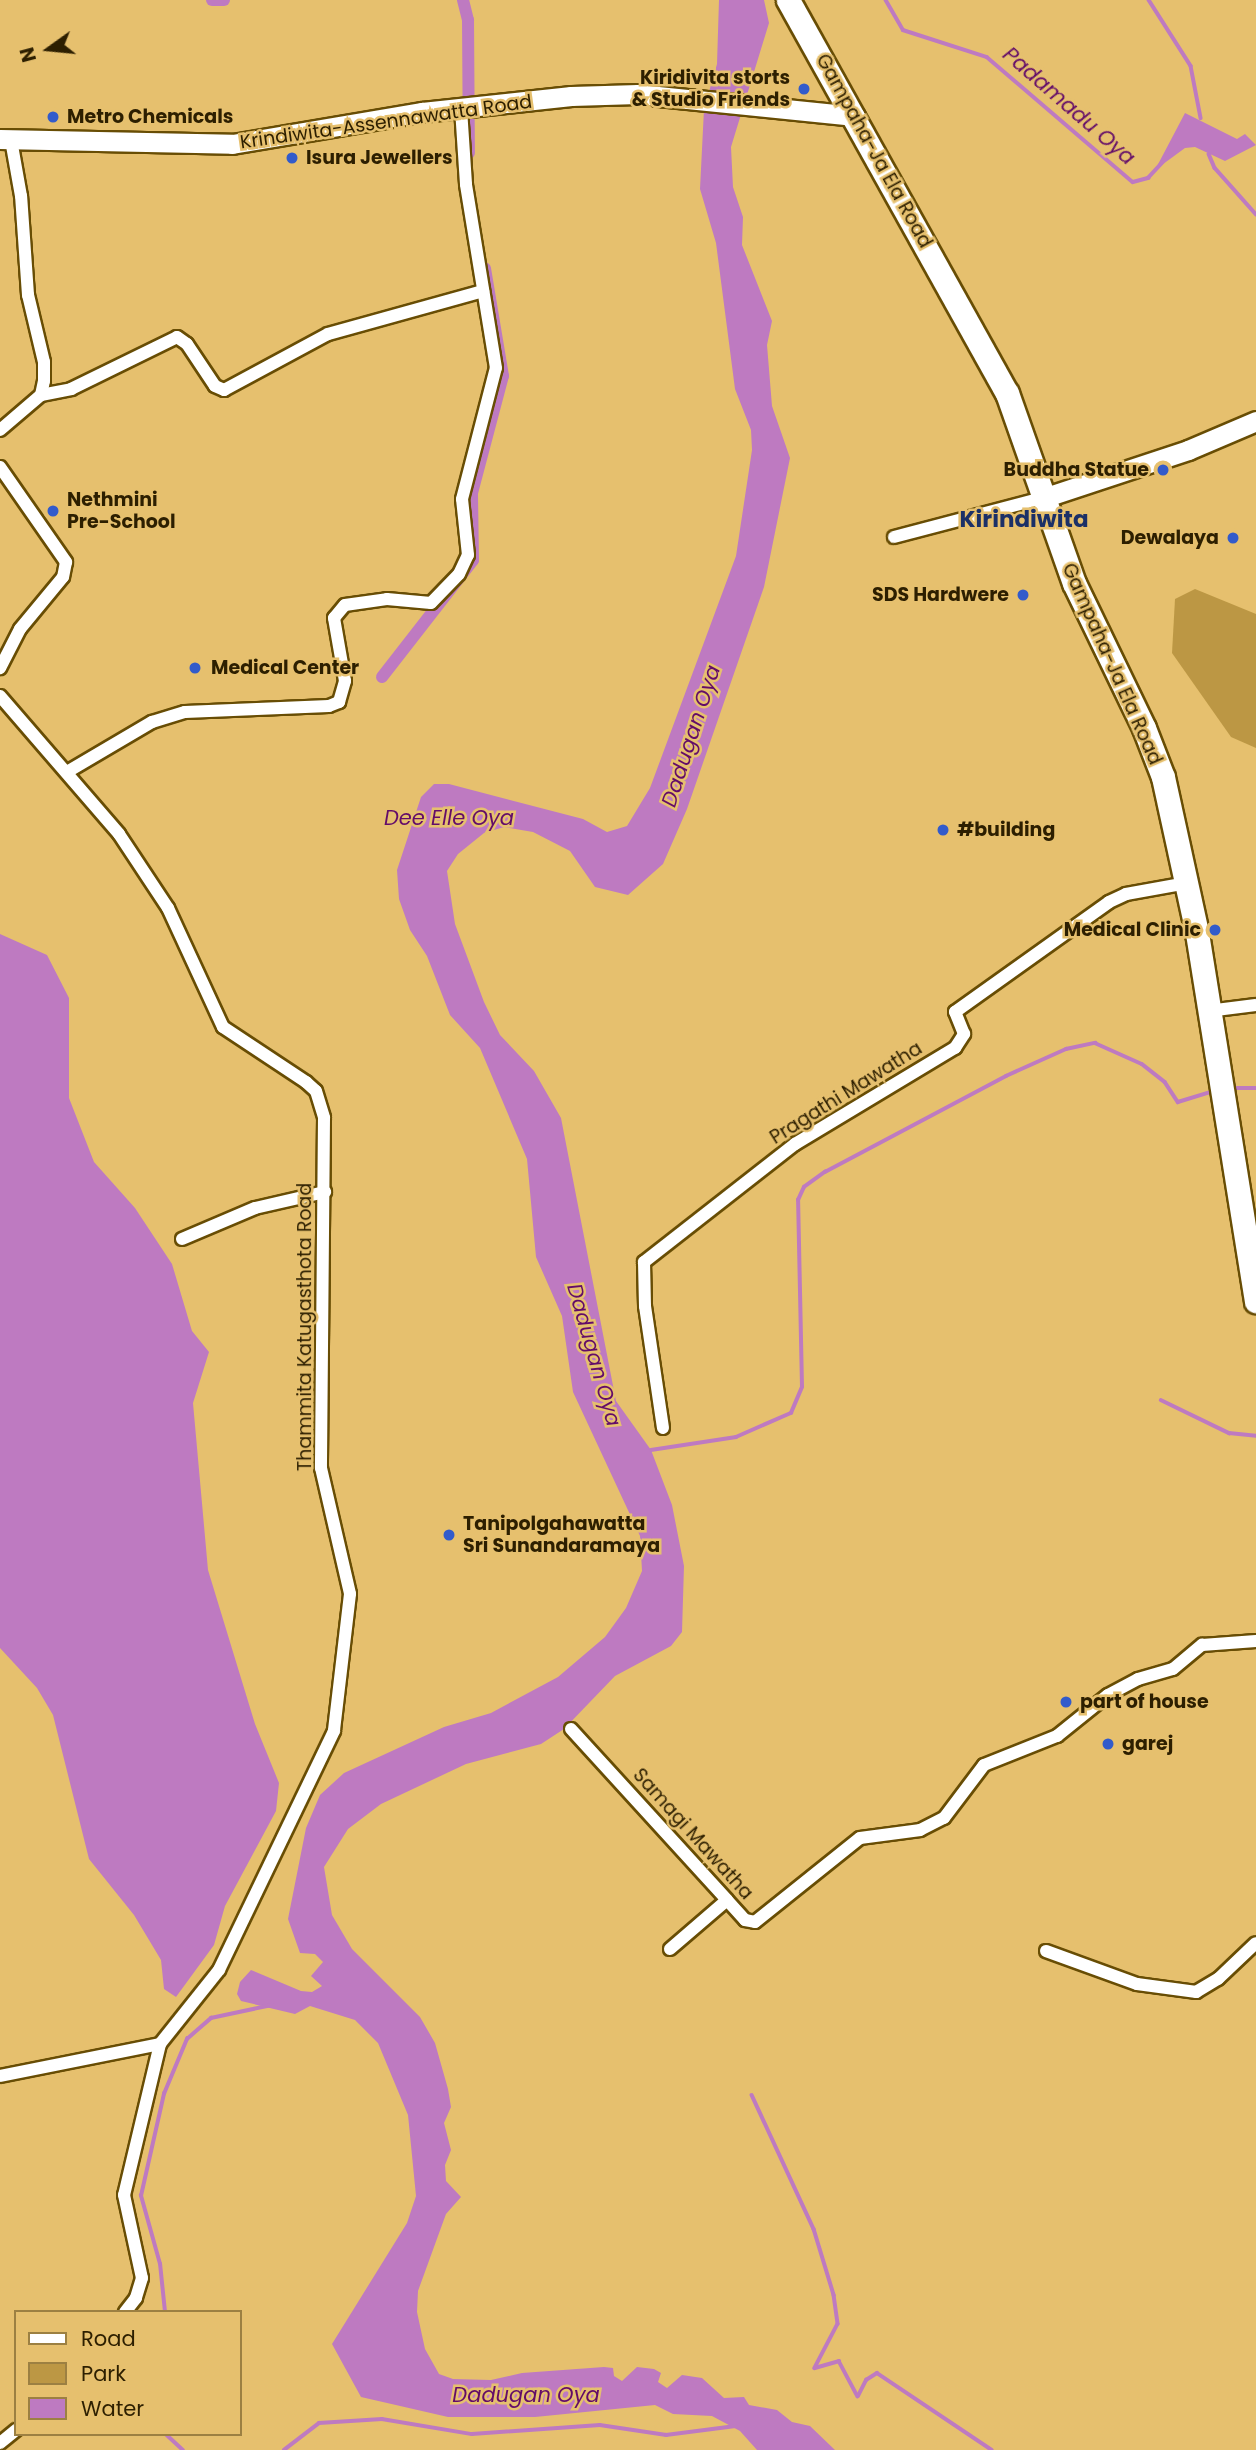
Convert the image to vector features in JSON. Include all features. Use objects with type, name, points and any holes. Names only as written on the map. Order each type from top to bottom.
[{"type":"highway","name":"Gampaha-Ja Ela Road","points":[[792,2],[1007,393],[1074,583],[1157,761],[1187,883],[1256,1301]]},
{"type":"main road","name":"Krindiwita-Assennawatta Road","points":[[5,139],[232,144],[461,108],[572,96],[638,94],[855,116]]},
{"type":"main road","points":[[1043,498],[1188,450],[1256,421]]},
{"type":"street","points":[[67,772],[152,722],[185,712],[243,706],[329,706],[339,702],[345,681],[334,618],[345,605],[387,599],[431,603],[448,588],[468,555],[462,499],[496,368],[466,184],[461,108]]},
{"type":"street","points":[[5,139],[21,196],[28,295],[44,362],[41,395]]},
{"type":"street","points":[[0,430],[41,395],[71,389],[177,337],[187,344],[215,386],[224,390],[328,334],[483,291]]},
{"type":"street","points":[[0,467],[66,562],[63,577],[20,629],[0,668]]},
{"type":"street","points":[[894,537],[1043,498]]},
{"type":"street","name":"Thammita Katugasthota Road","points":[[0,696],[119,834],[168,908],[223,1027],[316,1091],[324,1118],[321,1468],[350,1594],[334,1731],[219,1970],[160,2044],[124,2195],[142,2277],[136,2298],[127,2310]]},
{"type":"street","name":"Pragathi Mawatha","points":[[663,1427],[645,1306],[644,1262],[795,1144],[955,1048],[964,1034],[954,1012],[1109,902],[1126,894],[1187,883]]},
{"type":"street","points":[[1208,1011],[1256,1005]]},
{"type":"street","points":[[182,1239],[255,1208],[325,1192]]},
{"type":"street","name":"Samagi Mawatha","points":[[571,1729],[745,1920],[755,1922],[860,1838],[920,1830],[944,1818],[984,1765],[1057,1736],[1108,1695],[1138,1679],[1173,1669],[1202,1645],[1256,1641]]},
{"type":"street","points":[[670,1949],[727,1900]]},
{"type":"street","points":[[1046,1951],[1137,1984],[1196,1992],[1218,1979],[1256,1943]]},
{"type":"street","points":[[0,2076],[160,2044]]},
{"type":"green space","points":[[1195,589],[1256,614],[1256,748],[1231,737],[1172,653],[1175,599]]},
{"type":"water","points":[[719,0],[764,0],[769,23],[731,147],[733,187],[743,217],[742,245],[772,321],[767,345],[772,406],[790,458],[764,587],[687,809],[663,864],[628,895],[595,887],[570,851],[533,832],[504,827],[484,833],[458,854],[447,871],[455,924],[484,1002],[500,1035],[534,1071],[561,1118],[616,1401],[651,1450],[672,1505],[684,1566],[682,1632],[671,1646],[615,1676],[564,1729],[541,1744],[466,1764],[381,1804],[348,1829],[324,1867],[332,1915],[352,1949],[420,2017],[435,2043],[448,2089],[451,2107],[444,2123],[451,2150],[445,2165],[446,2181],[461,2197],[446,2214],[418,2291],[417,2312],[425,2349],[439,2374],[453,2379],[491,2380],[522,2373],[604,2367],[613,2368],[614,2376],[622,2381],[637,2367],[654,2369],[661,2373],[658,2382],[667,2388],[682,2375],[702,2378],[724,2398],[744,2397],[749,2405],[777,2410],[792,2422],[810,2426],[835,2450],[757,2450],[740,2431],[712,2416],[673,2414],[655,2405],[535,2417],[448,2417],[361,2397],[332,2344],[407,2223],[416,2196],[408,2115],[378,2043],[355,2020],[310,2006],[295,2014],[241,2001],[237,1994],[240,1982],[251,1970],[301,1991],[312,1992],[322,1986],[311,1976],[323,1962],[315,1954],[300,1953],[288,1919],[306,1828],[320,1795],[344,1773],[444,1727],[491,1713],[558,1677],[605,1637],[626,1608],[642,1571],[640,1536],[573,1392],[562,1316],[536,1257],[527,1159],[480,1048],[450,1015],[427,956],[410,930],[399,899],[397,870],[421,797],[434,784],[449,784],[583,819],[607,832],[627,826],[650,788],[736,556],[752,450],[751,430],[735,389],[716,243],[700,189],[704,109],[717,64]]},
{"type":"water","points":[[1185,113],[1237,139],[1245,134],[1256,145],[1225,161],[1195,147],[1185,148],[1155,170]]},
{"type":"water","points":[[0,934],[47,955],[69,998],[69,1098],[94,1162],[135,1208],[172,1264],[192,1331],[209,1352],[193,1403],[208,1570],[255,1724],[279,1783],[276,1811],[225,1906],[214,1945],[176,1997],[164,1989],[161,1960],[134,1915],[89,1859],[53,1715],[37,1688],[0,1648]]},
{"type":"waterway","points":[[212,0],[224,0]]},
{"type":"waterway","points":[[463,0],[468,20],[469,153]]},
{"type":"waterway","name":"Padamadu Oya","points":[[886,0],[903,30],[987,57],[1133,182],[1148,178],[1162,163]]},
{"type":"waterway","points":[[1149,0],[1191,66],[1201,118]]},
{"type":"waterway","points":[[1209,154],[1215,168],[1256,214]]},
{"type":"waterway","points":[[382,677],[473,560],[472,493],[503,376],[485,268]]},
{"type":"waterway","points":[[651,1450],[736,1437],[791,1413],[802,1387],[798,1200],[804,1187],[825,1172],[1006,1076],[1066,1049],[1095,1043],[1142,1064],[1165,1082],[1178,1102],[1211,1092]]},
{"type":"waterway","points":[[1235,1088],[1256,1088]]},
{"type":"waterway","points":[[1161,1400],[1229,1433],[1256,1436]]},
{"type":"waterway","points":[[165,2310],[160,2264],[141,2196],[164,2094],[187,2039],[211,2018],[272,2005]]},
{"type":"waterway","points":[[752,2095],[814,2229],[834,2295],[838,2324],[815,2368],[839,2361],[858,2396],[866,2380],[877,2373],[992,2450]]},
{"type":"waterway","points":[[284,2450],[319,2423],[382,2419],[472,2434],[600,2425],[666,2435],[735,2426]]},
{"type":"waterway","points":[[168,2436],[183,2450]]},
{"type":"place","name":"Kiridivita storts & Studio Friends","points":[[804,89]]},
{"type":"place","name":"Metro Chemicals","points":[[53,117]]},
{"type":"place","name":"Isura Jewellers","points":[[292,158]]},
{"type":"place","name":"Buddha Statue","points":[[1163,470]]},
{"type":"place","name":"Nethmini Pre-School","points":[[53,511]]},
{"type":"place","name":"Dewalaya","points":[[1233,538]]},
{"type":"place","name":"SDS Hardwere","points":[[1023,595]]},
{"type":"place","name":"Medical Center","points":[[195,668]]},
{"type":"place","name":"#building","points":[[943,830]]},
{"type":"place","name":"Medical Clinic","points":[[1215,930]]},
{"type":"place","name":"Tanipolgahawatta Sri Sunandaramaya","points":[[449,1535]]},
{"type":"place","name":"part of house","points":[[1066,1702]]},
{"type":"place","name":"garej","points":[[1108,1744]]},
{"type":"district","name":"Kirindiwita","points":[[1024,519]]},
{"type":"water label","name":"Dadugan Oya","points":[[691,736]]},
{"type":"water label","name":"Dee Elle Oya","points":[[449,818]]},
{"type":"water label","name":"Dadugan Oya","points":[[594,1355]]},
{"type":"water label","name":"Dadugan Oya","points":[[526,2395]]}]
